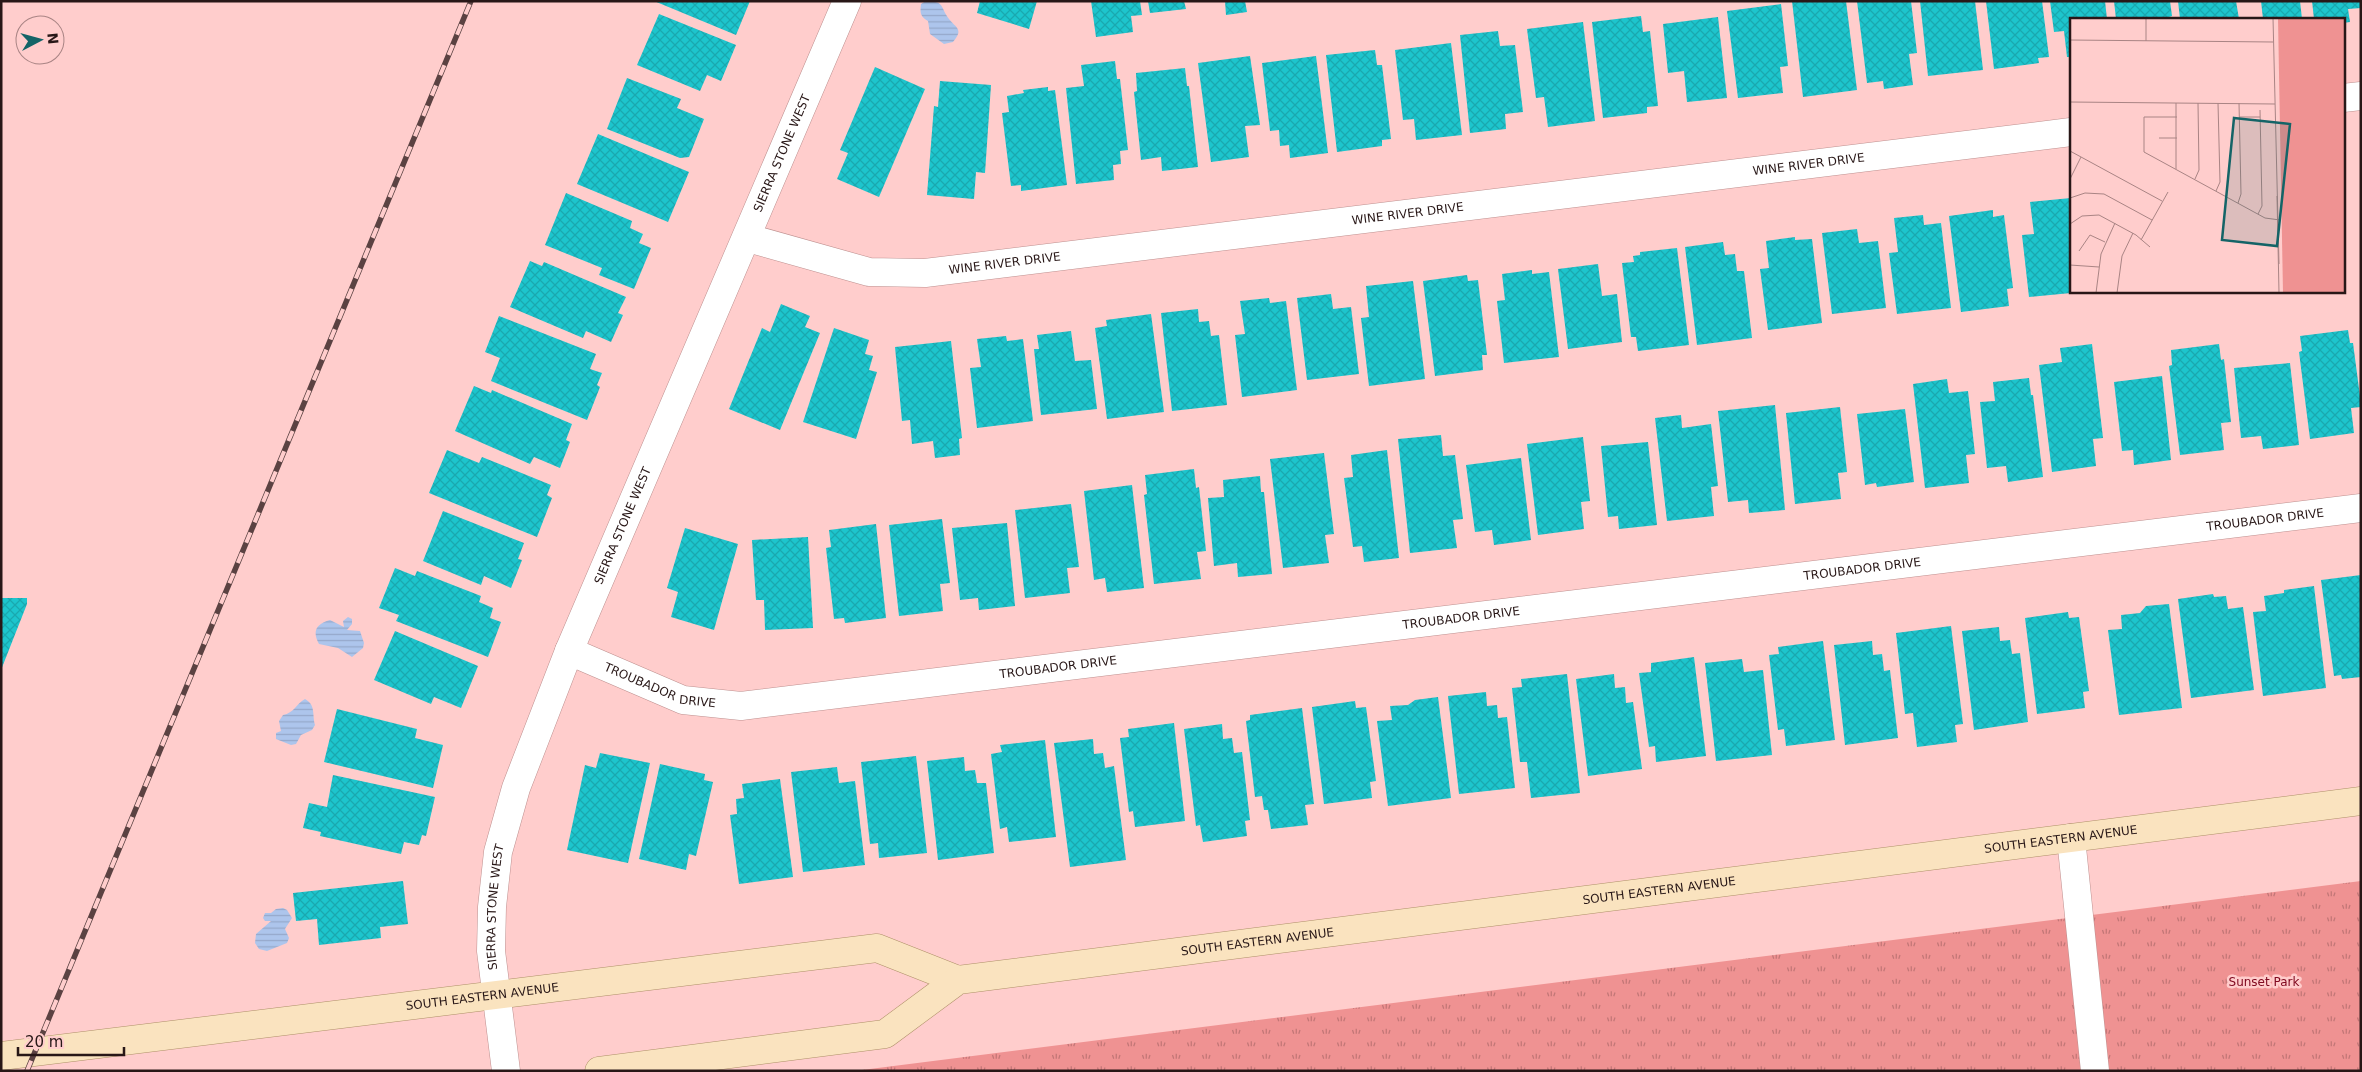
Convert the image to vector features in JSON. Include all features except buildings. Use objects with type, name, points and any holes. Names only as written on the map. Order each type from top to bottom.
[{"type":"main road","name":"SOUTH EASTERN AVENUE","points":[[1,1056],[877,948],[958,980],[2361,802]]},
{"type":"main road","name":"SOUTH EASTERN AVENUE","points":[[599,1071],[885,1034],[958,980]]},
{"type":"street","name":"SIERRA STONE WEST","points":[[506,1071],[492,951],[492,907],[498,852],[516,788],[569,651],[748,238],[848,1]]},
{"type":"street","points":[[2344,98],[2361,96]]},
{"type":"street","name":"WINE RIVER DRIVE","points":[[748,238],[869,272],[925,273],[2070,132]]},
{"type":"street","name":"TROUBADOR DRIVE","points":[[569,651],[683,700],[741,706],[2361,508]]},
{"type":"street","points":[[2071,838],[2095,1071]]},
{"type":"green space","name":"Sunset Park","points":[[2361,881],[2361,1071],[854,1071],[2155,907]]},
{"type":"water","points":[[926,1],[936,2],[941,5],[949,19],[958,29],[958,34],[953,42],[944,44],[930,34],[928,21],[923,18],[921,12],[921,4]]},
{"type":"water","points":[[348,617],[352,619],[352,624],[347,630],[360,631],[364,643],[363,648],[352,657],[338,648],[319,644],[316,635],[317,629],[321,624],[330,620],[344,627],[343,621]]},
{"type":"water","points":[[305,699],[311,704],[313,710],[315,725],[312,730],[301,735],[296,744],[291,745],[276,739],[276,733],[281,731],[279,721],[283,715],[290,712]]},
{"type":"water","points":[[283,908],[287,910],[292,918],[285,929],[289,938],[287,943],[267,951],[259,949],[255,943],[256,934],[271,921],[265,921],[263,918],[265,913],[271,913],[276,909]]},
{"type":"railway","points":[[27,1071],[471,1]]}]
